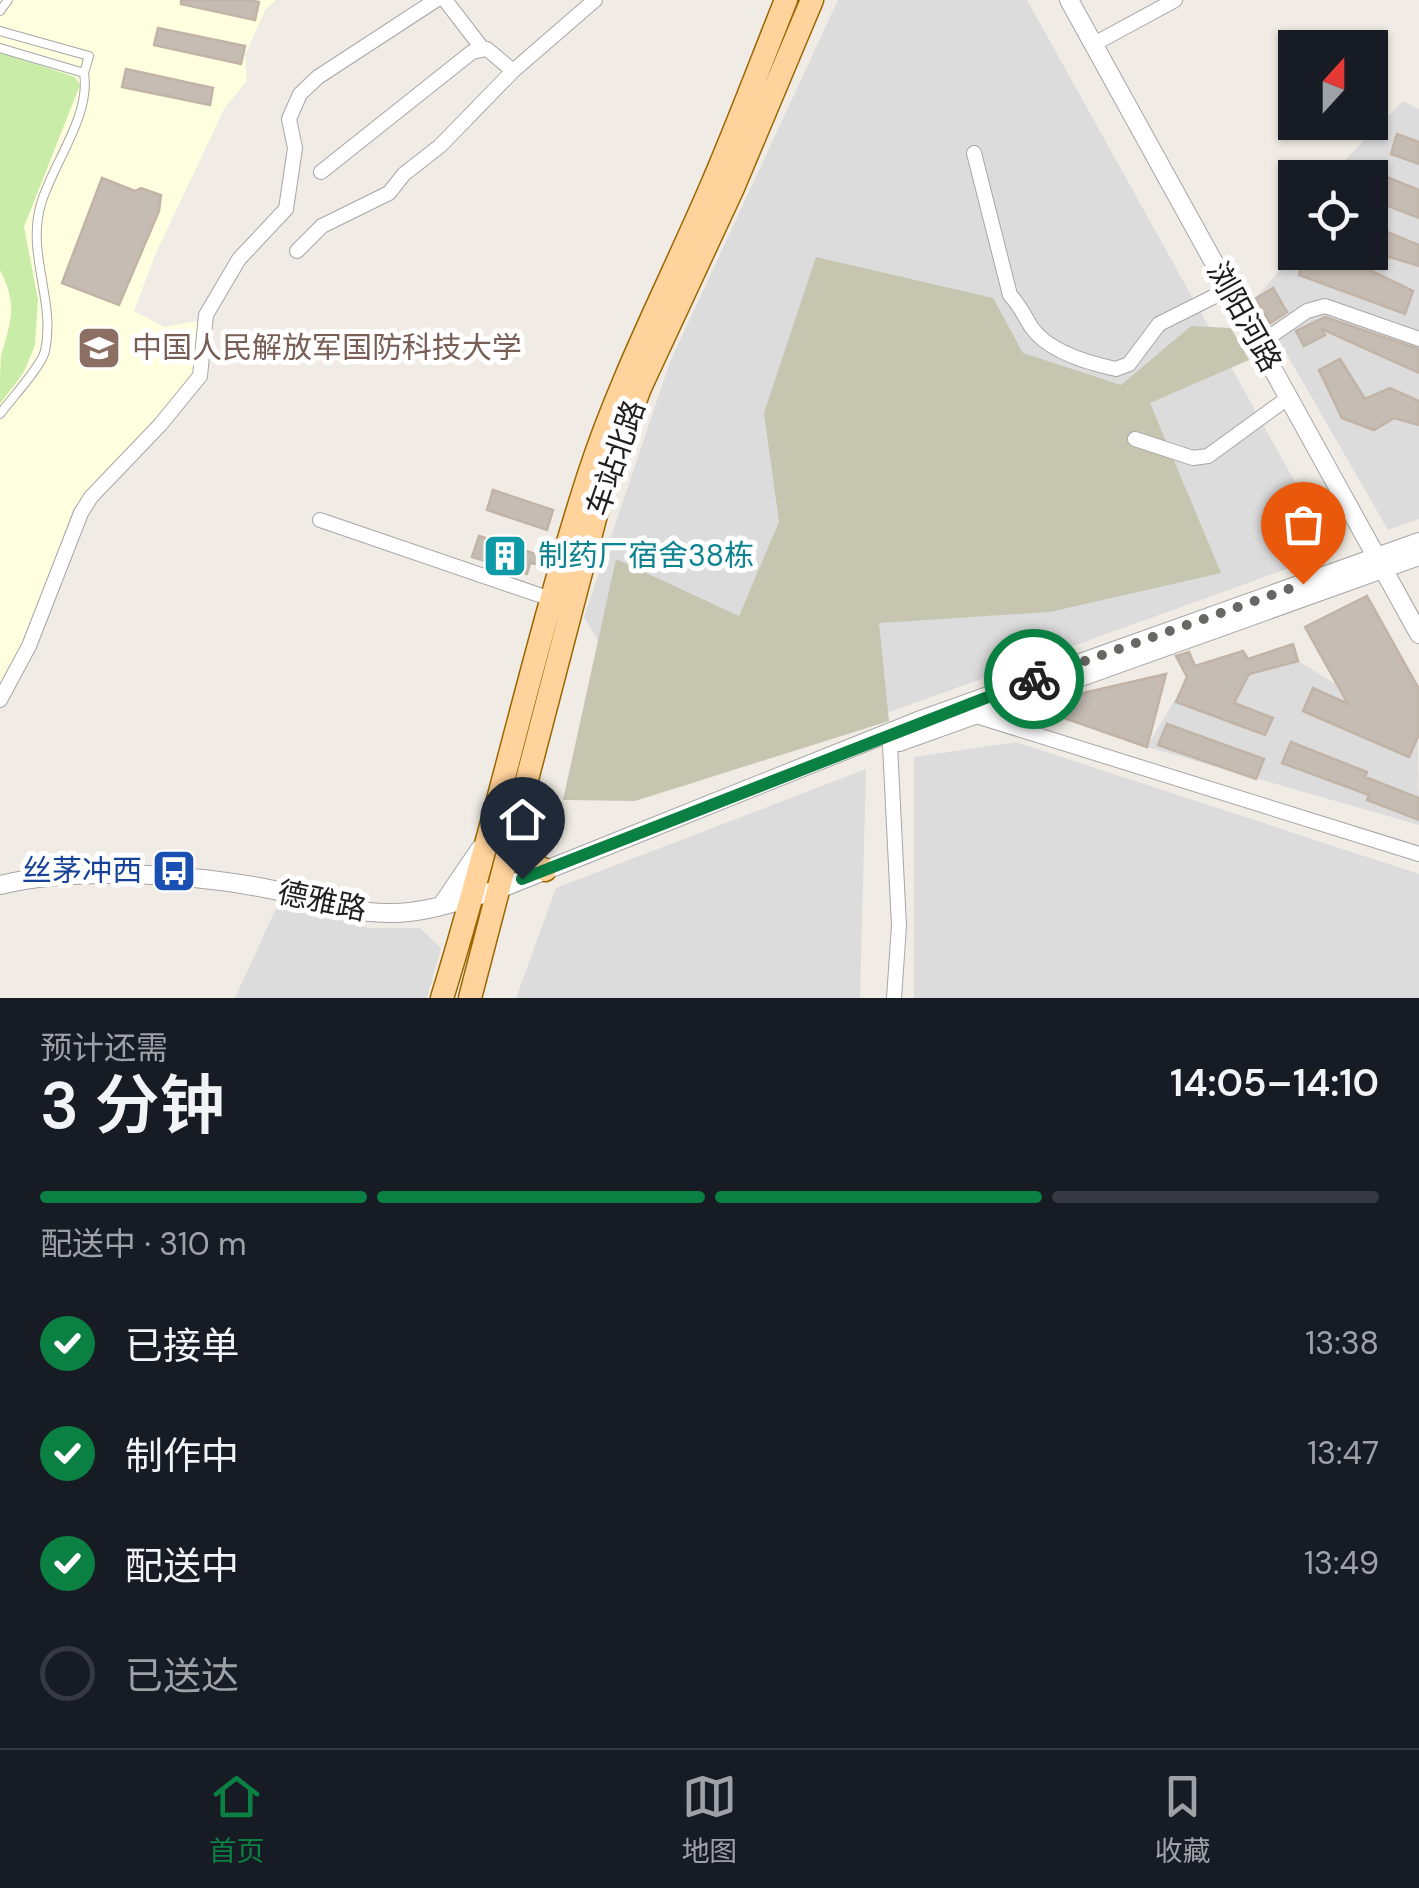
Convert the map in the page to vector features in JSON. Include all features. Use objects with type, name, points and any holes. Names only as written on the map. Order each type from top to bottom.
[{"type":"main road","name":"车站北路","points":[[470,998],[484,899],[551,600],[610,412],[709,192],[786,0]]},
{"type":"main road","name":"车站北路","points":[[499,840],[603,488],[640,388],[734,188],[812,0]]},
{"type":"main road","points":[[499,840],[525,861],[545,870]]},
{"type":"main road","name":"车站北路","points":[[442,998],[484,899]]},
{"type":"street","points":[[0,700],[28,646],[81,514],[91,497],[160,426],[200,376],[206,315],[239,258],[286,209],[295,148],[289,119],[300,94],[318,77],[436,0]]},
{"type":"street","points":[[445,0],[482,48],[492,51],[513,72]]},
{"type":"street","points":[[298,251],[322,226],[389,193],[404,174],[440,146],[513,72],[595,0]]},
{"type":"street","name":"浏阳河路","points":[[1069,0],[1419,634]]},
{"type":"street","points":[[1094,44],[1174,0]]},
{"type":"street","points":[[321,172],[482,48]]},
{"type":"street","points":[[974,153],[1010,295],[1024,310],[1032,328],[1053,346],[1116,369],[1129,364],[1159,324],[1229,288]]},
{"type":"street","points":[[1259,344],[1307,311],[1325,306],[1419,340]]},
{"type":"street","points":[[1136,439],[1193,458],[1208,456],[1222,450],[1288,397]]},
{"type":"street","points":[[320,520],[551,600]]},
{"type":"street","name":"德雅路","points":[[0,894],[62,883],[170,884],[267,895],[381,920],[484,899],[1381,563],[1419,542]]},
{"type":"street","points":[[1381,563],[1419,556]]},
{"type":"street","name":"德雅路","points":[[0,885],[62,875],[172,878],[268,889],[381,914],[484,899],[545,870],[918,722],[1381,563]]},
{"type":"street","points":[[973,714],[1419,854]]},
{"type":"street","points":[[890,745],[899,926],[894,998]]},
{"type":"street","points":[[442,906],[499,840]]},
{"type":"lane","points":[[0,11],[8,0]]},
{"type":"lane","points":[[0,31],[89,56],[84,72],[84,98],[47,186],[36,226],[34,244],[43,297],[44,353],[0,414]]},
{"type":"lane","points":[[0,48],[84,72]]},
{"type":"shaded area","name":"中国人民解放军国防科技大学","points":[[0,0],[276,0],[265,10],[245,55],[247,81],[225,107],[155,255],[134,311],[164,327],[198,321],[198,369],[135,447],[73,508],[24,646],[0,692]]},
{"type":"shaded area","points":[[838,0],[1027,0],[1334,552],[684,786],[584,617],[670,362]]},
{"type":"shaded area","points":[[1403,101],[1419,109],[1419,519],[1388,530],[1255,299],[1280,270],[1388,270],[1388,160],[1346,160],[1365,140],[1388,140],[1388,116]]},
{"type":"shaded area","points":[[816,257],[993,298],[1023,353],[1121,385],[1191,326],[1231,328],[1249,360],[1150,403],[1221,573],[1050,612],[879,623],[889,721],[635,801],[563,800],[616,559],[739,616],[779,522],[764,413]]},
{"type":"shaded area","points":[[1298,661],[1418,735],[1419,825],[1147,747],[1184,684]]},
{"type":"shaded area","points":[[1016,742],[1419,874],[1419,998],[914,998],[914,757]]},
{"type":"shaded area","points":[[866,769],[860,998],[516,998],[556,888]]},
{"type":"shaded area","points":[[278,904],[370,928],[420,928],[441,948],[427,998],[235,998]]},
{"type":"green space","points":[[0,52],[75,77],[80,85],[24,227],[38,299],[35,345],[24,372],[0,404],[1,356],[11,303],[0,270]]},
{"type":"building","points":[[181,0],[259,2],[255,20],[181,4]]},
{"type":"building","points":[[158,28],[245,46],[241,64],[154,45]]},
{"type":"building","points":[[126,69],[213,88],[210,105],[122,87]]},
{"type":"building","points":[[1397,134],[1419,142],[1419,164],[1391,154]]},
{"type":"building","points":[[1388,177],[1419,190],[1419,218],[1388,206]]},
{"type":"building","points":[[102,178],[135,191],[141,188],[161,195],[159,211],[119,305],[62,283]]},
{"type":"building","points":[[1388,232],[1419,245],[1419,266],[1388,257]]},
{"type":"building","points":[[1300,270],[1369,270],[1413,291],[1405,314],[1299,275]]},
{"type":"building","points":[[1273,288],[1287,312],[1270,323],[1255,299]]},
{"type":"building","points":[[1325,317],[1419,349],[1419,373],[1322,329],[1325,335],[1304,346],[1296,331]]},
{"type":"building","points":[[1340,359],[1365,399],[1390,388],[1419,401],[1419,425],[1394,418],[1374,430],[1342,418],[1319,370]]},
{"type":"building","points":[[493,490],[553,510],[547,530],[487,510]]},
{"type":"building","name":"制药厂宿舍38栋","points":[[479,536],[539,555],[537,564],[530,563],[527,574],[472,557]]},
{"type":"building","points":[[1367,596],[1419,689],[1419,734],[1409,757],[1303,711],[1313,688],[1348,704],[1305,627]]},
{"type":"building","points":[[1293,644],[1298,661],[1249,674],[1234,703],[1273,718],[1265,735],[1176,702],[1187,677],[1176,656],[1189,652],[1195,666],[1243,651],[1248,659]]},
{"type":"building","points":[[1166,674],[1147,747],[1033,707],[1057,699]]},
{"type":"building","points":[[1167,724],[1264,759],[1256,779],[1158,745]]},
{"type":"building","points":[[1291,742],[1419,798],[1419,820],[1367,800],[1369,795],[1282,763]]},
{"type":"way so far","points":[[1034,679],[1303,584]]},
{"type":"place","name":"中国人民解放军国防科技大学","points":[[99,348]]},
{"type":"place","name":"制药厂宿舍38栋","points":[[505,556]]},
{"type":"place","name":"丝茅冲西","points":[[174,871]]},
{"type":"route","points":[[522,879],[1034,679]]}]
